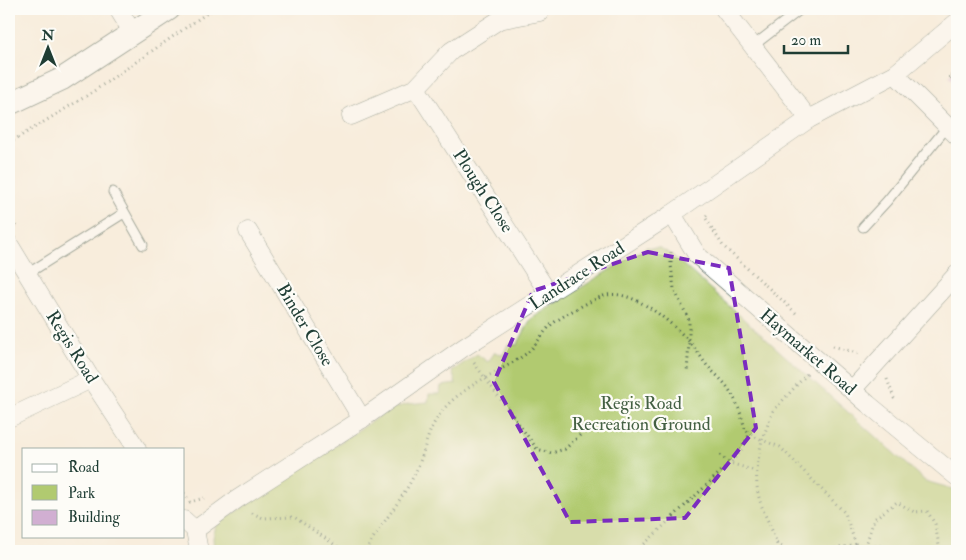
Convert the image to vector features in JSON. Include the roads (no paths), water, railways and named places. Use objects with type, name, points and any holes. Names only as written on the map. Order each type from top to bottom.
[{"type":"street","points":[[118,9],[133,33]]},
{"type":"street","points":[[9,104],[62,79],[168,9]]},
{"type":"street","points":[[724,9],[809,119]]},
{"type":"street","points":[[351,116],[416,88],[451,51],[499,20],[540,12]]},
{"type":"street","name":"Landrace Road","points":[[190,525],[236,500],[362,419],[463,348],[672,214],[809,119],[895,74],[957,22]]},
{"type":"street","points":[[895,74],[952,131]]},
{"type":"street","name":"Plough Close","points":[[416,88],[549,294]]},
{"type":"street","name":"Haymarket Road","points":[[672,214],[697,255],[852,390],[957,477]]},
{"type":"street","name":"Binder Close","points":[[248,231],[362,419]]},
{"type":"street","name":"Regis Road","points":[[9,244],[91,379],[136,448]]},
{"type":"street","points":[[852,390],[957,274]]},
{"type":"street","points":[[9,418],[91,379]]},
{"type":"street","points":[[190,525],[199,551]]},
{"type":"lane","points":[[753,46],[801,9]]},
{"type":"lane","points":[[863,227],[952,131]]},
{"type":"lane","points":[[113,192],[143,245]]},
{"type":"lane","points":[[27,274],[124,213]]},
{"type":"park label","name":"Regis Road Recreation Ground","points":[[641,413]]}]
